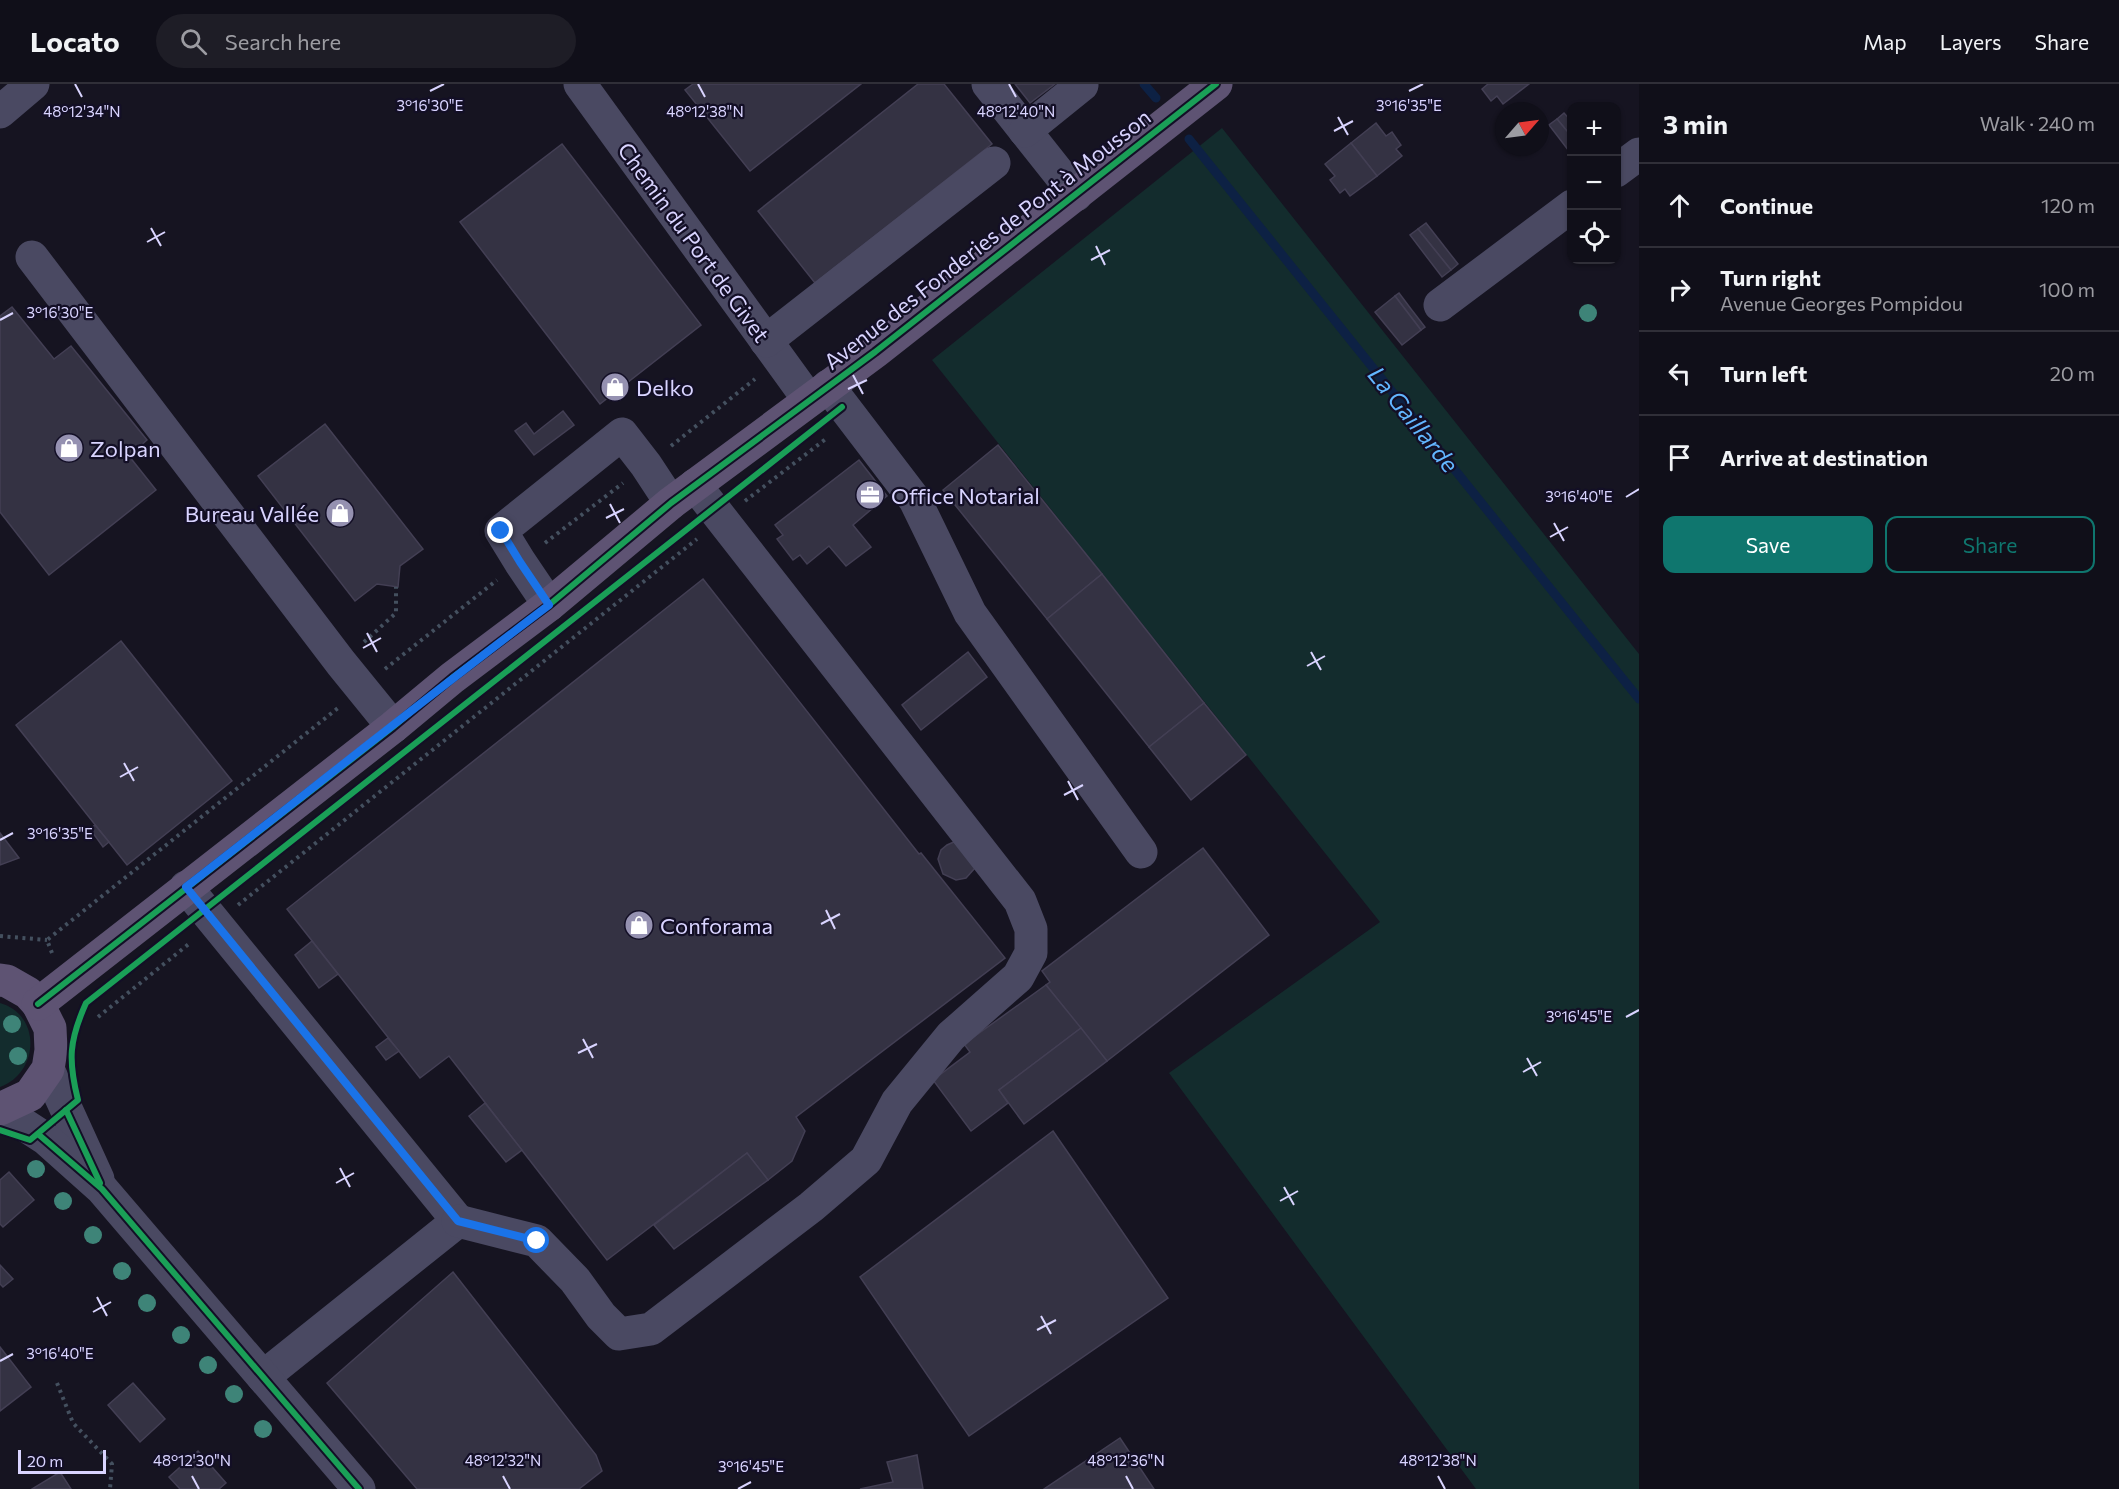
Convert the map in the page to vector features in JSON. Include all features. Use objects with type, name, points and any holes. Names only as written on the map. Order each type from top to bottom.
[{"type":"main road","name":"Avenue des Fonderies de Pont à Mousson","points":[[38,1004],[393,727],[452,678],[549,605],[683,494],[875,352],[1216,84]]},
{"type":"main road","points":[[0,981],[7,981],[28,993],[38,1004],[50,1028],[51,1050],[48,1070],[30,1095],[0,1109]]},
{"type":"street","points":[[0,112],[33,84]]},
{"type":"street","name":"Chemin du Port de Givet","points":[[579,84],[766,341],[818,393],[852,419],[915,500],[970,613],[1141,852]]},
{"type":"street","points":[[988,84],[1076,195]]},
{"type":"street","points":[[1025,131],[1082,85]]},
{"type":"street","points":[[1621,168],[1639,154]]},
{"type":"street","points":[[766,341],[994,163]]},
{"type":"street","points":[[1440,305],[1567,210]]},
{"type":"street","points":[[32,256],[393,727]]},
{"type":"street","points":[[186,887],[458,1221],[537,1241],[575,1280],[601,1316],[619,1334],[651,1329],[811,1207],[866,1160],[897,1102],[951,1036],[1018,977],[1031,953],[1030,928],[1020,901],[721,520],[646,465],[622,434],[501,531],[549,605]]},
{"type":"street","points":[[48,1070],[102,1189]]},
{"type":"street","points":[[0,1109],[45,1139],[102,1189],[359,1489]]},
{"type":"street","points":[[263,1377],[458,1221]]},
{"type":"path","points":[[0,936],[47,940],[351,675],[520,562],[760,375]]},
{"type":"path","points":[[98,1017],[721,520],[852,419]]},
{"type":"path","points":[[351,675],[396,613],[396,587]]},
{"type":"path","points":[[47,940],[55,960]]},
{"type":"path","points":[[57,1383],[73,1423],[112,1464],[110,1489]]},
{"type":"green space","points":[[1222,128],[1639,654],[1639,1489],[1476,1489],[1169,1073],[1380,922],[932,360]]},
{"type":"green space","points":[[0,1003],[14,1009],[23,1019],[29,1031],[30,1044],[28,1057],[22,1070],[13,1080],[0,1087]]},
{"type":"building","points":[[693,84],[861,84],[750,171],[685,90]]},
{"type":"building","points":[[918,84],[944,84],[992,144],[815,283],[758,211]]},
{"type":"building","points":[[1015,84],[1055,84],[1030,103]]},
{"type":"building","points":[[1488,84],[1529,84],[1506,102],[1502,102],[1497,96],[1491,101],[1482,89]]},
{"type":"building","points":[[1564,113],[1567,116],[1567,131],[1557,119]]},
{"type":"building","points":[[1557,119],[1567,131],[1567,148],[1549,125]]},
{"type":"building","points":[[1376,123],[1386,136],[1392,132],[1401,145],[1396,149],[1402,156],[1377,176],[1351,143]]},
{"type":"building","points":[[1351,143],[1377,176],[1350,196],[1345,189],[1340,193],[1330,180],[1335,176],[1325,164]]},
{"type":"building","points":[[562,144],[701,325],[600,404],[460,222]]},
{"type":"building","points":[[1426,223],[1458,264],[1451,270],[1418,229]]},
{"type":"building","points":[[1418,229],[1451,270],[1442,277],[1410,235]]},
{"type":"building","points":[[1399,293],[1425,327],[1421,330],[1395,296]]},
{"type":"building","points":[[1395,296],[1421,330],[1402,345],[1375,312]]},
{"type":"building","name":"Zolpan","points":[[12,307],[54,359],[71,346],[147,440],[129,456],[156,490],[49,575],[0,512],[0,316]]},
{"type":"building","points":[[563,411],[574,425],[534,455],[515,431],[526,423],[534,434]]},
{"type":"building","name":"Bureau Vallée","points":[[325,424],[423,549],[400,566],[398,587],[377,584],[355,601],[258,476]]},
{"type":"building","points":[[998,445],[1102,574],[1047,619],[943,490]]},
{"type":"building","points":[[859,460],[887,496],[853,525],[871,547],[846,566],[829,546],[807,564],[800,555],[793,560],[777,539],[783,535],[775,525]]},
{"type":"building","points":[[1102,574],[1204,703],[1149,747],[1047,619]]},
{"type":"building","name":"Conforama","points":[[703,579],[919,854],[921,853],[1005,958],[796,1117],[805,1131],[792,1161],[768,1180],[747,1153],[607,1260],[449,1056],[420,1078],[287,909]]},
{"type":"building","points":[[121,641],[232,781],[127,865],[16,725]]},
{"type":"building","points":[[968,652],[987,677],[921,730],[902,705]]},
{"type":"building","points":[[1204,703],[1246,755],[1191,800],[1149,747]]},
{"type":"building","points":[[95,825],[109,842],[103,847],[90,829]]},
{"type":"building","points":[[0,833],[19,858],[0,865]]},
{"type":"building","points":[[956,841],[975,868],[966,878],[956,880],[943,874],[938,859],[941,850]]},
{"type":"building","points":[[1203,848],[1269,935],[1107,1061],[1046,985],[1050,982],[1042,971]]},
{"type":"building","points":[[312,941],[338,974],[319,988],[295,955]]},
{"type":"building","points":[[1046,985],[1081,1028],[999,1090],[1008,1103],[971,1131],[933,1080],[970,1052],[964,1044]]},
{"type":"building","points":[[1081,1028],[1107,1061],[1024,1124],[999,1090]]},
{"type":"building","points":[[388,1038],[399,1051],[386,1060],[376,1047]]},
{"type":"building","points":[[485,1103],[522,1150],[506,1162],[469,1116]]},
{"type":"building","points":[[1053,1131],[1168,1298],[969,1436],[860,1277]]},
{"type":"building","points":[[747,1153],[768,1180],[674,1249],[654,1225]]},
{"type":"building","points":[[9,1172],[34,1200],[3,1227],[0,1224],[0,1180]]},
{"type":"building","points":[[0,1265],[13,1279],[3,1287],[0,1284]]},
{"type":"building","points":[[453,1272],[596,1455],[602,1471],[579,1489],[417,1489],[327,1383]]},
{"type":"building","points":[[0,1347],[31,1387],[0,1411]]},
{"type":"building","points":[[133,1383],[165,1419],[140,1442],[108,1405]]},
{"type":"building","points":[[1120,1438],[1154,1489],[1044,1489]]},
{"type":"building","points":[[198,1451],[226,1483],[219,1489],[180,1489],[169,1477]]},
{"type":"building","points":[[917,1455],[923,1489],[860,1489],[893,1482],[887,1462]]},
{"type":"building","points":[[60,1472],[71,1489],[32,1489]]},
{"type":"waterway","name":"La Gaillarde","points":[[1144,84],[1156,98]]},
{"type":"waterway","name":"La Gaillarde","points":[[1189,139],[1639,699]]},
{"type":"cycle path","points":[[38,1004],[393,727],[452,678],[549,605],[671,503],[875,352],[1216,84]]},
{"type":"cycle path","points":[[0,1130],[30,1140],[78,1100],[72,1051],[76,1029],[86,1003],[842,407]]},
{"type":"cycle path","points":[[66,1110],[100,1183]]},
{"type":"cycle path","points":[[38,1134],[102,1189],[359,1489]]},
{"type":"place","name":"Delko","points":[[615,387]]},
{"type":"place","name":"Zolpan","points":[[69,448]]},
{"type":"place","name":"Office Notarial","points":[[870,495]]},
{"type":"place","name":"Bureau Vallée","points":[[340,513]]},
{"type":"place","name":"Conforama","points":[[639,925]]},
{"type":"route","points":[[501,531],[549,605],[452,678],[393,727],[186,887],[458,1221],[537,1241]]}]
